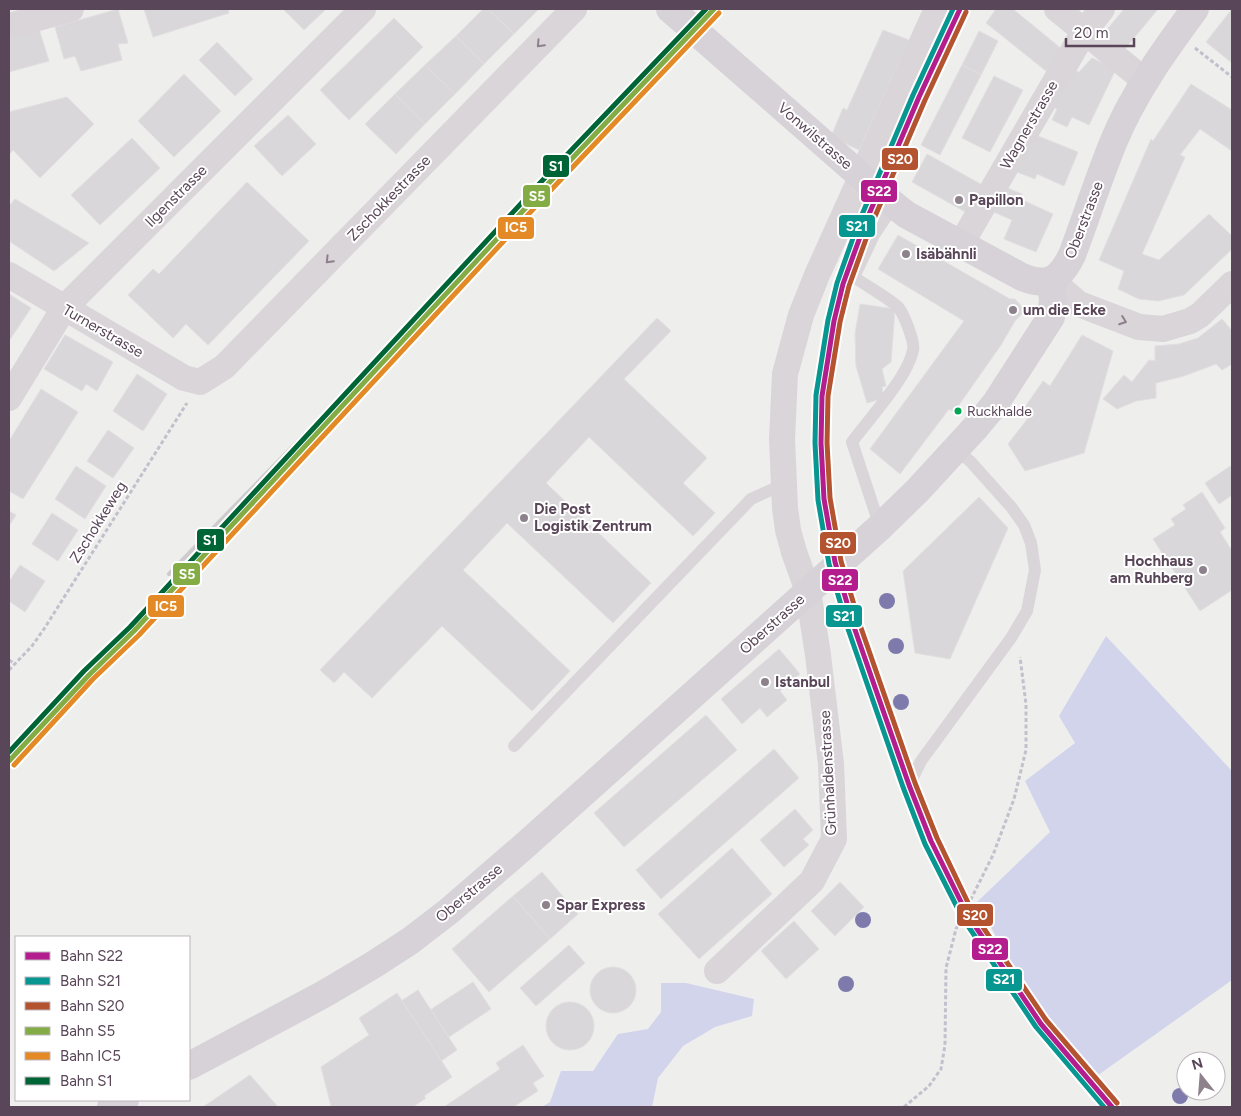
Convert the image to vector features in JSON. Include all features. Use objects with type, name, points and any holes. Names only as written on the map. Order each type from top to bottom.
[{"type":"street","points":[[9,26],[71,9]]},
{"type":"street","name":"Ilgenstrasse","points":[[9,398],[64,308],[363,9]]},
{"type":"street","name":"Zschokkestrasse","points":[[200,382],[224,367],[574,9]]},
{"type":"street","name":"Vonwilstrasse","points":[[670,9],[907,215],[1035,282],[1051,280]]},
{"type":"street","name":"Grünhaldenstrasse","points":[[717,971],[812,881],[834,839],[830,764],[818,654],[808,591],[788,530],[782,440],[785,374],[801,314],[937,9]]},
{"type":"street","points":[[1057,9],[1145,81]]},
{"type":"street","name":"Wagnerstrasse","points":[[961,244],[1084,32],[1102,9]]},
{"type":"street","name":"Oberstrasse","points":[[190,1065],[324,994],[410,941],[448,911],[880,527],[955,450],[995,404],[1051,317],[1051,280],[1064,270],[1072,255],[1113,143],[1145,81],[1195,9]]},
{"type":"street","name":"Turnerstrasse","points":[[9,275],[184,378],[200,382]]},
{"type":"street","points":[[1051,280],[1079,304],[1139,327],[1163,329],[1190,321],[1200,315],[1232,284]]},
{"type":"street","points":[[111,1107],[123,1101]]},
{"type":"lane","points":[[880,527],[852,442],[907,368],[914,348],[908,327],[898,308],[854,277],[874,235],[894,205]]},
{"type":"lane","points":[[931,841],[909,785],[921,761],[1011,638],[1026,611],[1035,570],[1031,543],[1024,525],[1012,508],[970,461],[955,450]]},
{"type":"lane","points":[[514,746],[751,499],[784,484]]},
{"type":"path","points":[[1177,33],[1232,77]]},
{"type":"path","name":"Zschokkeweg","points":[[9,670],[32,646],[44,629],[200,382]]},
{"type":"path","points":[[904,1107],[930,1086],[941,1069],[945,1046],[946,968],[956,929],[993,854],[1014,799],[1026,750],[1026,704],[1019,648],[1011,638]]},
{"type":"path","points":[[9,660],[15,664]]},
{"type":"shaded area","points":[[1106,636],[1232,771],[1232,980],[1094,1078],[1032,1002],[977,902],[1050,832],[1025,781],[1075,743],[1059,716]]},
{"type":"shaded area","points":[[661,983],[686,983],[754,999],[752,1016],[715,1027],[683,1046],[658,1078],[652,1107],[542,1107],[550,1102],[561,1071],[593,1071],[618,1034],[648,1029],[661,1012]]},
{"type":"building","points":[[118,9],[128,43],[118,44],[122,60],[81,71],[75,56],[64,59],[55,27]]},
{"type":"building","points":[[144,9],[228,9],[229,13],[153,37]]},
{"type":"building","points":[[283,9],[326,9],[304,30]]},
{"type":"building","points":[[483,9],[488,9],[514,34],[484,64],[456,36]]},
{"type":"building","points":[[488,9],[539,9],[514,34]]},
{"type":"building","points":[[996,9],[1013,9],[1063,50],[1046,71],[986,23]]},
{"type":"building","points":[[1124,9],[1158,9],[1125,49],[1105,32]]},
{"type":"building","points":[[1232,9],[1232,63],[1206,42]]},
{"type":"building","points":[[394,18],[423,47],[349,120],[320,90]]},
{"type":"building","points":[[39,29],[49,61],[9,72],[9,39]]},
{"type":"building","points":[[883,30],[909,40],[859,150],[831,137],[843,108],[847,110]]},
{"type":"building","points":[[979,31],[998,41],[981,75],[962,65]]},
{"type":"building","points":[[456,36],[484,64],[455,94],[425,65]]},
{"type":"building","points":[[217,42],[253,79],[235,96],[199,60]]},
{"type":"building","points":[[1092,58],[1116,69],[1089,125],[1072,117],[1067,127],[1052,120],[1057,109],[1054,107],[1074,70],[1079,72]]},
{"type":"building","points":[[425,65],[455,94],[425,124],[395,94]]},
{"type":"building","points":[[962,65],[981,75],[940,155],[921,145]]},
{"type":"building","points":[[184,74],[221,111],[174,157],[138,121]]},
{"type":"building","points":[[994,76],[1023,90],[990,152],[962,138]]},
{"type":"building","points":[[1191,84],[1232,110],[1232,151],[1200,129],[1180,155],[1185,157],[1142,254],[1159,260],[1209,214],[1232,236],[1232,249],[1184,295],[1158,301],[1139,299],[1118,289],[1124,271],[1099,260],[1151,139],[1153,141]]},
{"type":"building","points":[[395,94],[425,124],[396,154],[365,124]]},
{"type":"building","points":[[67,97],[94,124],[40,178],[13,150],[9,155],[9,112]]},
{"type":"building","points":[[288,115],[316,144],[282,176],[254,146]]},
{"type":"building","points":[[1033,134],[1078,152],[1064,186],[1037,174],[1035,179],[1014,171]]},
{"type":"building","points":[[132,138],[160,168],[100,225],[71,195]]},
{"type":"building","points":[[927,154],[984,186],[969,214],[912,182]]},
{"type":"building","points":[[247,182],[309,241],[208,345],[186,324],[173,338],[128,295],[153,269],[159,274]]},
{"type":"building","points":[[998,184],[1022,194],[1020,199],[1053,214],[1036,252],[1004,239],[1012,220],[987,209]]},
{"type":"building","points":[[15,199],[89,243],[54,271],[9,241],[9,206]]},
{"type":"building","points":[[898,235],[1010,299],[1015,299],[1023,308],[1022,314],[1015,321],[1001,345],[954,412],[949,409],[900,474],[870,449],[964,321],[878,269]]},
{"type":"building","points":[[9,294],[31,308],[9,341]]},
{"type":"building","points":[[860,304],[895,309],[891,362],[882,369],[886,386],[882,387],[884,398],[867,403],[856,366],[855,334]]},
{"type":"building","name":"Die Post Logistik Zentrum","points":[[657,318],[671,331],[624,379],[707,458],[683,483],[715,513],[693,536],[589,437],[546,483],[651,583],[613,623],[507,523],[463,570],[570,671],[532,711],[442,626],[372,698],[344,672],[334,683],[320,670]]},
{"type":"building","points":[[1222,319],[1232,331],[1232,364],[1222,370],[1216,364],[1184,376],[1156,383],[1156,398],[1136,401],[1117,409],[1103,399],[1124,375],[1132,382],[1149,360],[1155,361],[1155,346],[1179,344],[1198,338]]},
{"type":"building","points":[[65,335],[113,362],[97,391],[86,384],[82,391],[44,369]]},
{"type":"building","points":[[1082,335],[1113,351],[1084,453],[1025,471],[1008,444],[1032,413],[1025,407],[1043,381],[1050,386]]},
{"type":"building","points":[[137,374],[167,394],[143,431],[113,411]]},
{"type":"building","points":[[41,389],[78,412],[23,499],[9,491],[9,441]]},
{"type":"building","points":[[108,430],[134,448],[113,478],[87,461]]},
{"type":"building","points":[[1232,465],[1232,495],[1219,504],[1205,483]]},
{"type":"building","points":[[76,466],[106,486],[85,519],[55,499]]},
{"type":"building","name":"Hochhaus am Ruhberg","points":[[1202,492],[1225,528],[1220,532],[1232,551],[1232,590],[1200,611],[1153,539],[1175,525],[1171,519],[1186,509],[1183,505]]},
{"type":"building","points":[[979,497],[1008,528],[950,659],[915,653],[903,571]]},
{"type":"building","points":[[9,511],[16,515],[9,526]]},
{"type":"building","points":[[52,513],[78,530],[58,561],[32,544]]},
{"type":"building","points":[[20,565],[45,581],[25,612],[9,601],[9,582]]},
{"type":"building","name":"Istanbul","points":[[779,649],[800,674],[780,691],[787,700],[767,717],[760,708],[742,724],[721,699]]},
{"type":"building","points":[[706,715],[737,750],[624,847],[594,813]]},
{"type":"building","points":[[774,749],[799,778],[661,899],[636,870]]},
{"type":"building","points":[[795,809],[813,830],[803,839],[809,845],[784,867],[760,840]]},
{"type":"building","points":[[732,848],[772,894],[699,959],[658,914]]},
{"type":"building","name":"Spar Express","points":[[542,872],[578,914],[550,939],[513,896]]},
{"type":"building","points":[[840,882],[864,907],[835,936],[811,911]]},
{"type":"building","points":[[513,896],[550,939],[489,992],[452,949]]},
{"type":"building","points":[[794,921],[819,949],[786,979],[761,951]]},
{"type":"building","points":[[569,945],[585,963],[536,1006],[520,988]]},
{"type":"building","points":[[618,967],[630,973],[635,981],[635,999],[630,1007],[622,1012],[608,1013],[596,1007],[591,999],[590,985],[596,973],[604,968]]},
{"type":"building","points":[[473,982],[491,1009],[449,1037],[430,1010]]},
{"type":"building","points":[[418,990],[457,1050],[441,1061],[401,1001]]},
{"type":"building","points":[[397,993],[452,1077],[424,1096],[426,1098],[413,1107],[330,1107],[321,1067],[369,1035],[359,1018]]},
{"type":"building","points":[[570,1002],[579,1004],[587,1009],[592,1017],[594,1026],[592,1035],[587,1043],[579,1048],[570,1050],[561,1048],[553,1043],[548,1035],[546,1026],[548,1017],[553,1009],[561,1004]]},
{"type":"building","points":[[523,1045],[544,1076],[533,1083],[538,1091],[513,1107],[444,1107],[500,1069],[496,1063]]},
{"type":"building","points":[[250,1075],[278,1107],[203,1107]]},
{"type":"railway","points":[[169,574],[545,187]]},
{"type":"rail line","name":"S1","points":[[9,752],[84,671],[130,627],[540,183],[706,9]]},
{"type":"rail line","name":"S5","points":[[9,761],[89,675],[134,631],[545,187],[714,9]]},
{"type":"rail line","name":"S21","points":[[953,9],[913,95],[858,224],[837,283],[828,320],[816,395],[815,443],[818,500],[829,564],[848,629],[925,844],[962,917],[1036,1027],[1104,1107]]},
{"type":"rail line","name":"S22","points":[[960,9],[919,97],[864,226],[843,284],[834,321],[822,396],[821,443],[824,499],[835,562],[854,627],[909,785],[931,841],[967,914],[1041,1024],[1112,1107]]},
{"type":"rail line","name":"S20","points":[[966,12],[925,100],[870,228],[849,286],[840,322],[828,396],[827,443],[830,498],[841,561],[860,625],[915,783],[937,838],[972,911],[1046,1020],[1117,1103]]},
{"type":"rail line","name":"IC5","points":[[14,765],[93,679],[139,635],[550,191],[719,13]]},
{"type":"place","name":"Papillon","points":[[959,200]]},
{"type":"place","name":"Isäbähnli","points":[[906,254]]},
{"type":"place","name":"um die Ecke","points":[[1013,310]]},
{"type":"place","name":"Ruckhalde","points":[[958,411]]},
{"type":"place","name":"Die Post Logistik Zentrum","points":[[524,518]]},
{"type":"place","name":"Hochhaus am Ruhberg","points":[[1203,570]]},
{"type":"place","name":"Istanbul","points":[[765,682]]},
{"type":"place","name":"Spar Express","points":[[546,905]]}]
